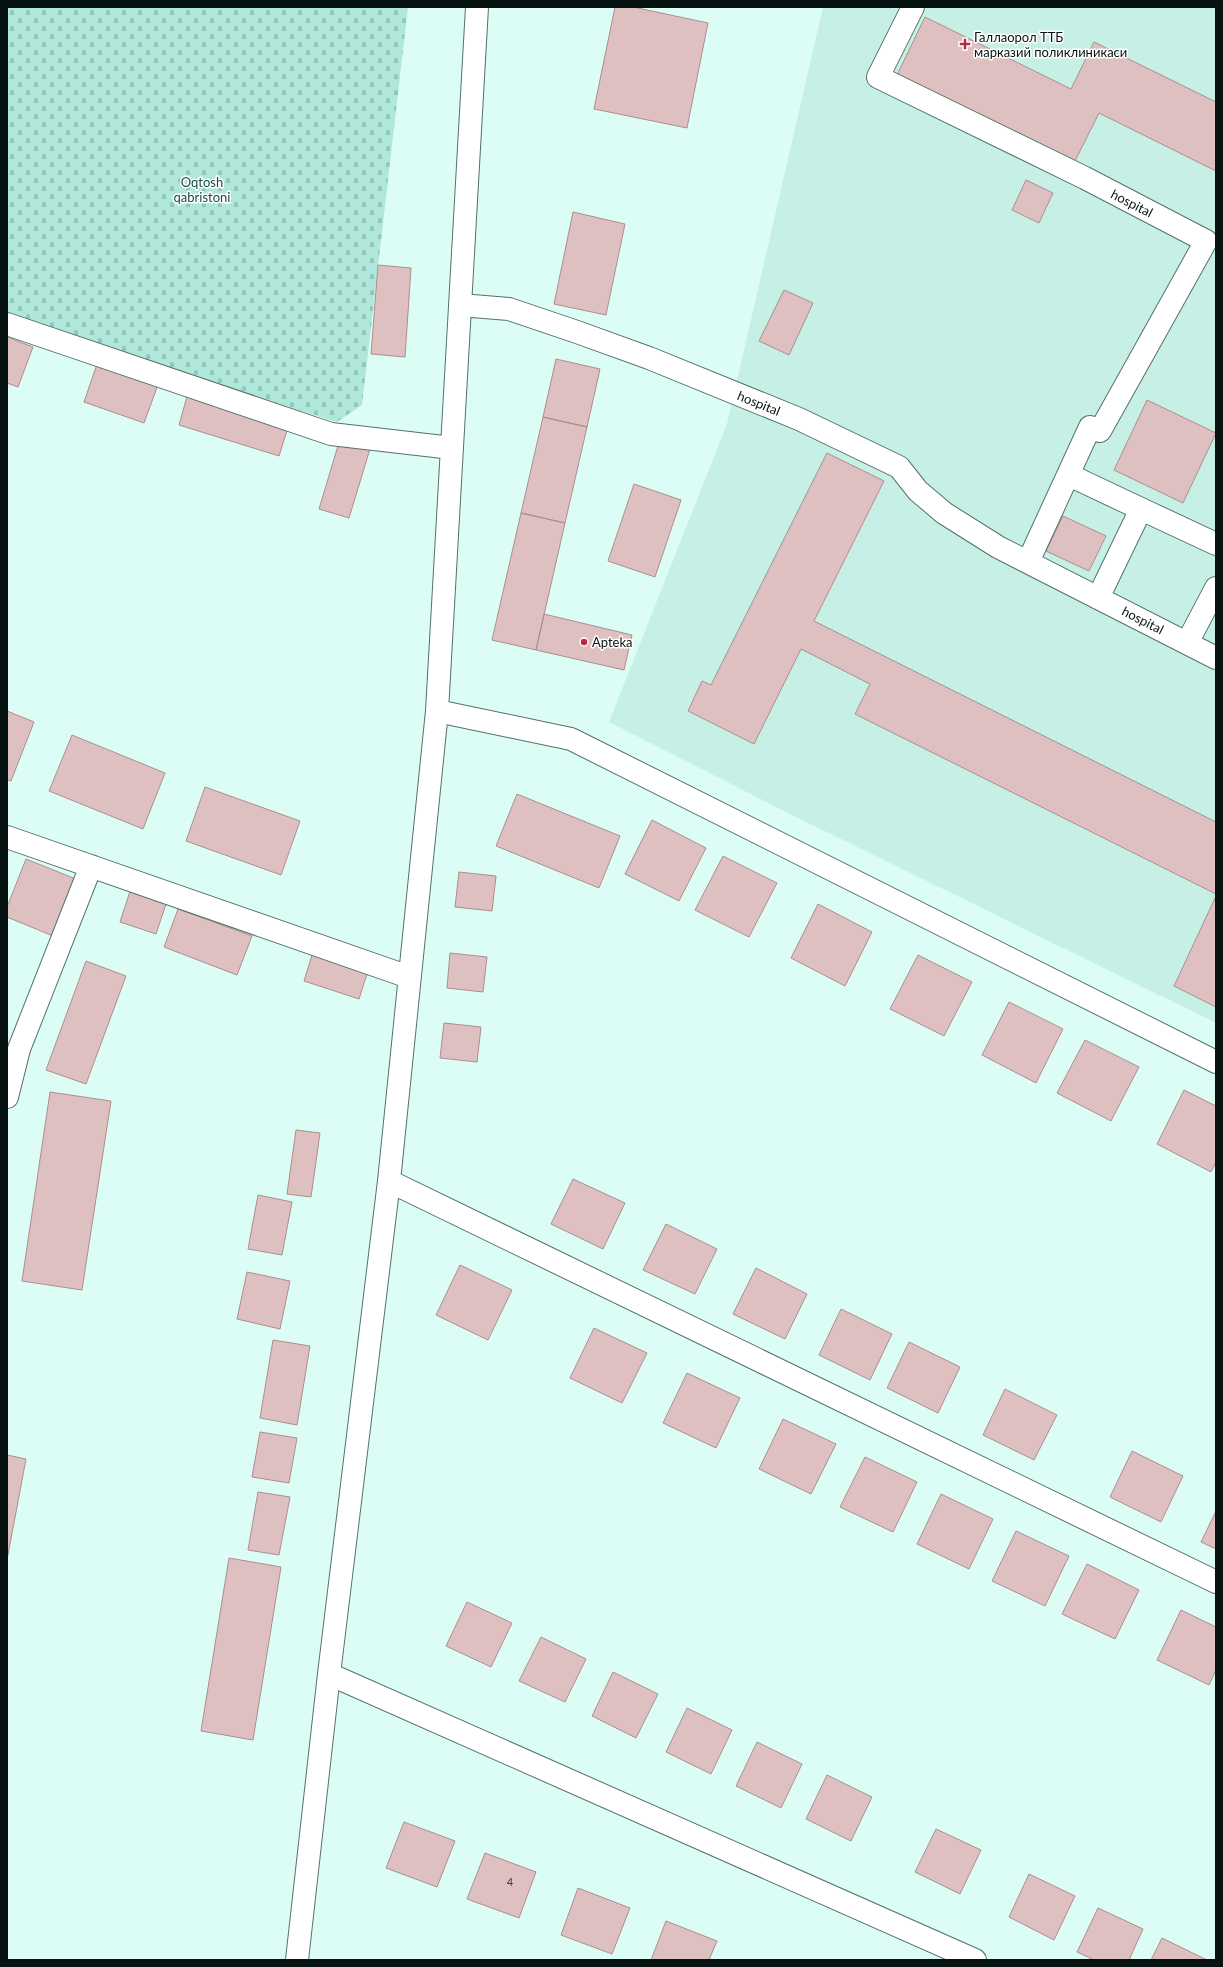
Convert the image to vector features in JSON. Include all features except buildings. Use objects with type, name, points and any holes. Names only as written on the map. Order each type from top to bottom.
[{"type":"street","points":[[297,1960],[329,1674],[388,1181],[437,711],[477,7]]},
{"type":"street","name":"hospital","points":[[913,7],[878,77],[1085,178],[1206,241],[1100,431],[1090,427],[1028,562]]},
{"type":"street","name":"hospital","points":[[460,305],[509,310],[577,332],[649,358],[799,419],[900,467],[918,491],[944,513],[998,547],[1216,658]]},
{"type":"street","points":[[7,324],[330,434],[452,448]]},
{"type":"street","points":[[1069,475],[1216,544]]},
{"type":"street","points":[[1098,598],[1141,509]]},
{"type":"street","points":[[1187,643],[1216,588]]},
{"type":"street","points":[[437,711],[571,739],[1216,1062]]},
{"type":"street","points":[[7,837],[409,977]]},
{"type":"street","points":[[7,1097],[19,1049],[91,866]]},
{"type":"street","points":[[388,1181],[1216,1582]]},
{"type":"street","points":[[329,1674],[975,1960]]},
{"type":"shaded area","points":[[823,7],[1216,7],[1216,1023],[790,814],[609,722],[727,424]]},
{"type":"green space","name":"Oqtosh qabristoni","points":[[7,7],[408,7],[362,405],[337,422],[7,321]]},
{"type":"place","name":"Галлаорол ТТБ марказий поликлиникаси","points":[[965,44]]},
{"type":"place","name":"Apteka","points":[[584,642]]}]
